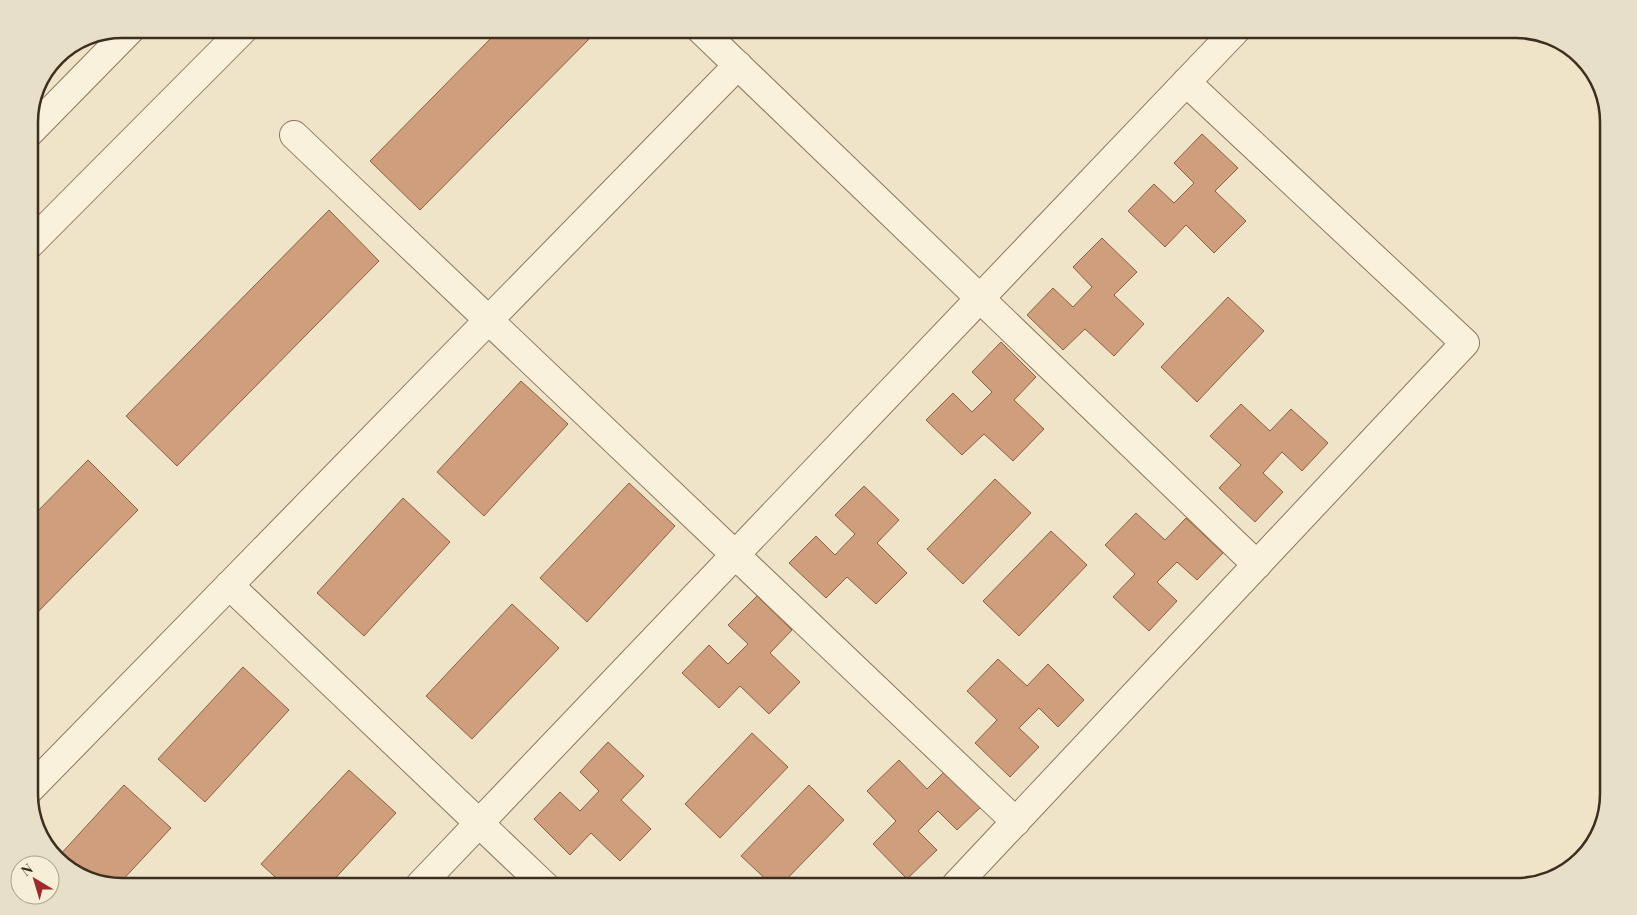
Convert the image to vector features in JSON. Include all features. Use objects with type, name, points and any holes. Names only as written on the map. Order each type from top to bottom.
[{"type":"street","points":[[38,124],[123,38]]},
{"type":"street","points":[[38,236],[235,38]]},
{"type":"street","points":[[710,38],[1257,565]]},
{"type":"street","points":[[427,878],[1228,38]]},
{"type":"street","points":[[38,781],[738,65]]},
{"type":"street","points":[[963,878],[1465,343],[1186,82]]},
{"type":"street","points":[[294,135],[1016,822]]},
{"type":"street","points":[[229,585],[536,878]]},
{"type":"building","points":[[491,38],[590,38],[420,210],[370,161]]},
{"type":"building","points":[[1202,134],[1238,168],[1215,191],[1246,221],[1214,253],[1186,225],[1165,247],[1128,211],[1154,184],[1174,203],[1194,183],[1174,163]]},
{"type":"building","points":[[329,210],[379,261],[177,466],[126,416]]},
{"type":"building","points":[[1102,238],[1137,272],[1114,295],[1144,324],[1114,356],[1085,329],[1063,350],[1027,315],[1053,288],[1073,307],[1092,287],[1073,267]]},
{"type":"building","points":[[1228,297],[1264,331],[1197,402],[1161,367]]},
{"type":"building","points":[[1001,342],[1036,377],[1014,400],[1044,429],[1013,461],[984,434],[962,455],[926,420],[953,393],[972,412],[992,392],[972,372]]},
{"type":"building","points":[[521,381],[568,424],[484,516],[437,472]]},
{"type":"building","points":[[1241,404],[1270,431],[1291,409],[1328,443],[1302,471],[1282,452],[1263,473],[1283,492],[1255,522],[1219,488],[1241,465],[1210,436]]},
{"type":"building","points":[[88,460],[138,510],[38,612],[38,511]]},
{"type":"building","points":[[995,479],[1031,513],[963,584],[927,549]]},
{"type":"building","points":[[629,483],[675,526],[587,622],[540,578]]},
{"type":"building","points":[[864,486],[899,520],[877,543],[907,573],[876,604],[847,577],[826,598],[789,563],[816,536],[835,555],[855,534],[835,515]]},
{"type":"building","points":[[403,498],[450,542],[364,636],[317,593]]},
{"type":"building","points":[[1136,513],[1165,540],[1186,518],[1223,553],[1197,580],[1177,562],[1157,582],[1177,601],[1149,631],[1113,597],[1135,574],[1105,545]]},
{"type":"building","points":[[1051,531],[1087,565],[1019,636],[983,601]]},
{"type":"building","points":[[757,596],[792,630],[770,653],[800,682],[769,714],[740,686],[719,708],[682,673],[709,645],[728,664],[748,644],[728,625]]},
{"type":"building","points":[[512,604],[559,648],[472,739],[426,696]]},
{"type":"building","points":[[998,659],[1027,686],[1048,664],[1084,700],[1058,727],[1039,708],[1019,728],[1039,747],[1010,777],[975,743],[997,720],[967,691]]},
{"type":"building","points":[[243,667],[289,710],[205,802],[158,759]]},
{"type":"building","points":[[752,733],[788,767],[720,838],[685,804]]},
{"type":"building","points":[[608,742],[644,776],[621,800],[651,829],[620,861],[591,833],[570,855],[534,819],[560,792],[580,811],[599,791],[580,772]]},
{"type":"building","points":[[899,760],[927,789],[949,767],[984,804],[957,830],[938,811],[918,831],[937,850],[906,878],[873,844],[896,821],[867,791]]},
{"type":"building","points":[[349,770],[396,813],[335,878],[276,878],[261,864]]},
{"type":"building","points":[[124,785],[171,828],[125,878],[100,875],[89,871],[62,853]]},
{"type":"building","points":[[809,785],[844,820],[788,878],[764,878],[741,856]]}]
